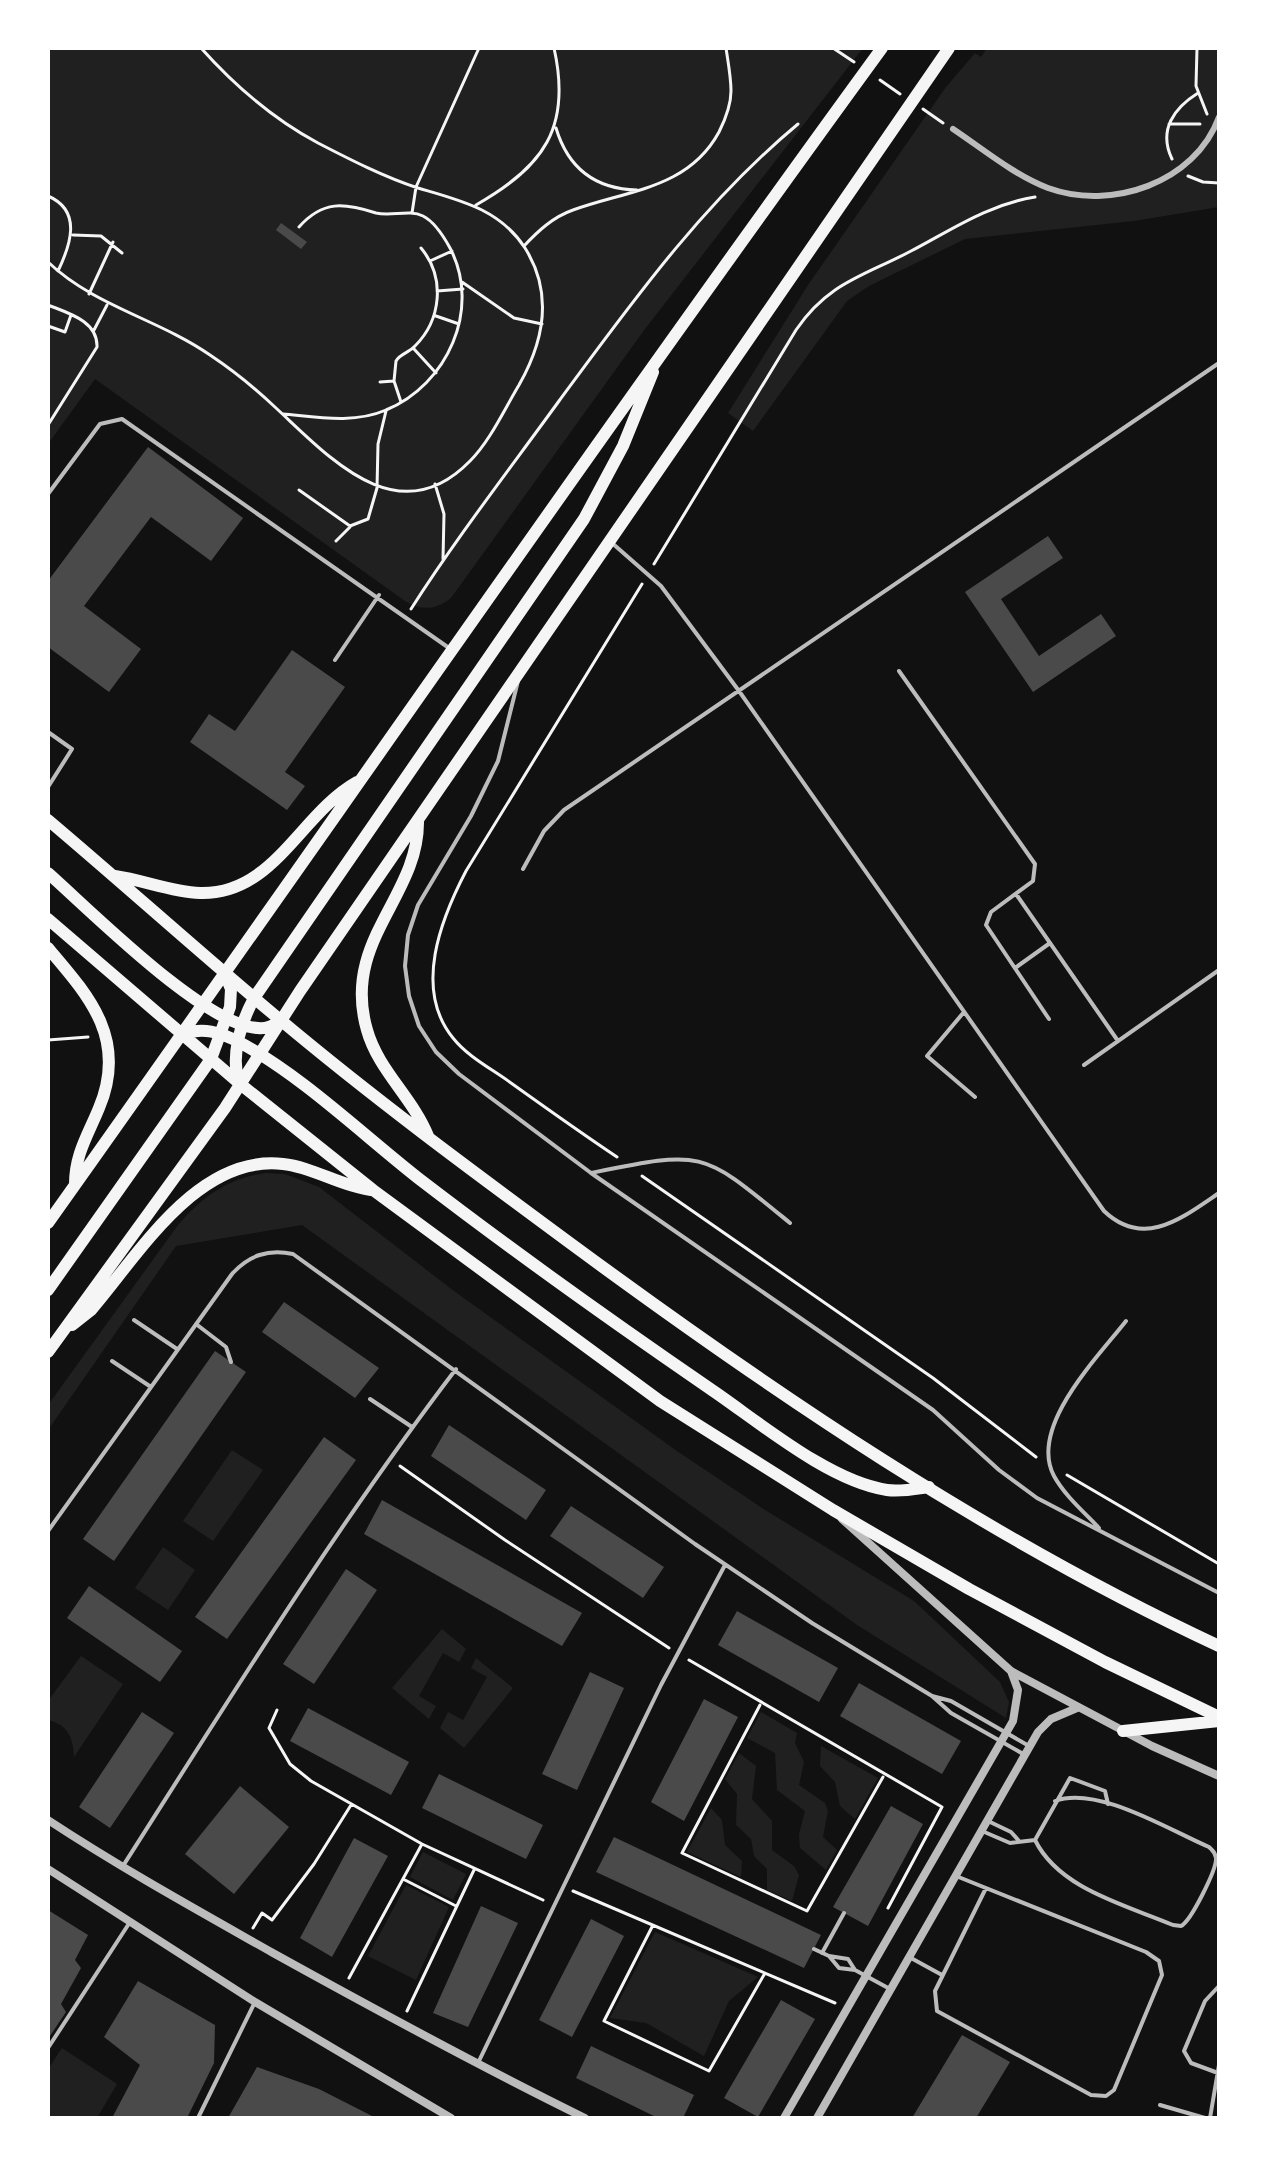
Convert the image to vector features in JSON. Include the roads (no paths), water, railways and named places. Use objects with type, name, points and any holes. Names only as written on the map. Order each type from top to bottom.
[{"type":"main road","points":[[48,1223],[662,350],[882,48]]},
{"type":"main road","points":[[48,1352],[225,1108],[519,672],[949,48]]},
{"type":"main road","points":[[239,1083],[235,1068],[238,1042],[254,998],[584,519],[623,446],[662,350]]},
{"type":"main road","points":[[114,875],[196,893],[241,885],[278,859],[326,804],[363,778]]},
{"type":"main road","points":[[48,820],[254,998],[429,1139],[771,1388],[1057,1565],[1218,1645]]},
{"type":"main road","points":[[418,821],[416,848],[366,961],[362,1002],[373,1047],[415,1107],[429,1139]]},
{"type":"main road","points":[[48,873],[203,1004],[242,1025],[259,1028],[282,1021]]},
{"type":"main road","points":[[48,919],[239,1083],[373,1190],[660,1401],[833,1510],[1105,1662],[1219,1719]]},
{"type":"main road","points":[[48,948],[94,1004],[108,1057],[101,1102],[77,1156],[75,1185]]},
{"type":"main road","points":[[48,1290],[211,1059],[228,1018],[231,989],[225,973]]},
{"type":"main road","points":[[182,1034],[202,1030],[223,1035],[259,1055],[597,1311],[791,1444],[837,1471],[869,1485],[903,1491],[929,1487]]},
{"type":"main road","points":[[60,1335],[91,1310],[183,1202],[230,1170],[257,1163],[288,1164],[339,1183],[373,1190]]},
{"type":"main road","points":[[1123,1731],[1219,1719]]},
{"type":"street","points":[[953,129],[1045,187],[1079,195],[1114,195],[1144,187],[1179,169],[1199,151],[1219,117]]},
{"type":"street","points":[[833,1510],[876,1553],[1011,1671],[1077,1708],[1219,1776]]},
{"type":"street","points":[[784,2118],[1004,1737],[1018,1701],[1011,1671]]},
{"type":"street","points":[[817,2118],[1027,1751],[1051,1719],[1077,1708]]},
{"type":"street","points":[[48,1820],[121,1868],[401,2024],[585,2118]]},
{"type":"street","points":[[48,1869],[255,2002],[451,2118]]},
{"type":"lane","points":[[523,869],[544,831],[564,810],[1219,363]]},
{"type":"lane","points":[[48,494],[100,424],[122,419],[379,595],[451,649]]},
{"type":"lane","points":[[609,541],[649,573],[739,691],[1113,1219],[1135,1229],[1158,1229],[1180,1219],[1219,1193]]},
{"type":"lane","points":[[335,660],[379,595]]},
{"type":"lane","points":[[899,671],[1035,864],[1033,881],[991,912],[986,920],[1049,1019]]},
{"type":"lane","points":[[519,672],[498,761],[412,920],[406,950],[406,981],[419,1026],[447,1063],[591,1173],[933,1410],[999,1470],[1037,1498],[1219,1593]]},
{"type":"lane","points":[[48,732],[72,749],[48,787]]},
{"type":"lane","points":[[1016,894],[1118,1041]]},
{"type":"lane","points":[[1015,968],[1050,943]]},
{"type":"lane","points":[[1084,1065],[1219,970]]},
{"type":"lane","points":[[964,1012],[927,1056],[975,1097]]},
{"type":"lane","points":[[591,1173],[684,1157],[709,1162],[732,1175],[790,1223]]},
{"type":"lane","points":[[48,1531],[238,1266],[264,1253],[283,1252],[310,1263],[725,1565],[932,1696],[951,1713],[1027,1751]]},
{"type":"lane","points":[[134,1320],[177,1349]]},
{"type":"lane","points":[[1103,1532],[1065,1492],[1051,1466],[1050,1444],[1062,1405],[1126,1321]]},
{"type":"lane","points":[[196,1324],[226,1347],[231,1362]]},
{"type":"lane","points":[[112,1361],[151,1387]]},
{"type":"lane","points":[[121,1868],[243,1677],[412,1427],[456,1369]]},
{"type":"lane","points":[[370,1399],[412,1427]]},
{"type":"lane","points":[[477,2065],[677,1653],[725,1565]]},
{"type":"lane","points":[[932,1696],[951,1701],[1027,1751]]},
{"type":"lane","points":[[1035,1840],[1065,1781],[1076,1777],[1105,1791],[1108,1804]]},
{"type":"lane","points":[[1035,1840],[1048,1861],[1066,1877],[1173,1925],[1185,1924],[1215,1864],[1215,1853],[1209,1847],[1108,1804],[1078,1796],[1055,1801]]},
{"type":"lane","points":[[987,1820],[1011,1832],[1019,1841]]},
{"type":"lane","points":[[981,1830],[1006,1842],[1035,1840]]},
{"type":"lane","points":[[956,1876],[986,1888],[1146,1952],[1159,1961],[1162,1975],[1114,2090],[1106,2096],[1091,2095],[942,2016],[934,1998],[986,1888]]},
{"type":"lane","points":[[822,1953],[844,1913]]},
{"type":"lane","points":[[48,2048],[130,1922]]},
{"type":"lane","points":[[814,1949],[829,1956],[848,1959],[855,1970]]},
{"type":"lane","points":[[829,1956],[839,1968],[855,1970],[890,1989]]},
{"type":"lane","points":[[909,1957],[943,1975]]},
{"type":"lane","points":[[1218,2073],[1191,2063],[1184,2051],[1205,2001],[1219,1986]]},
{"type":"lane","points":[[198,2118],[255,2002]]},
{"type":"lane","points":[[1160,2105],[1208,2118],[1219,2065]]}]
